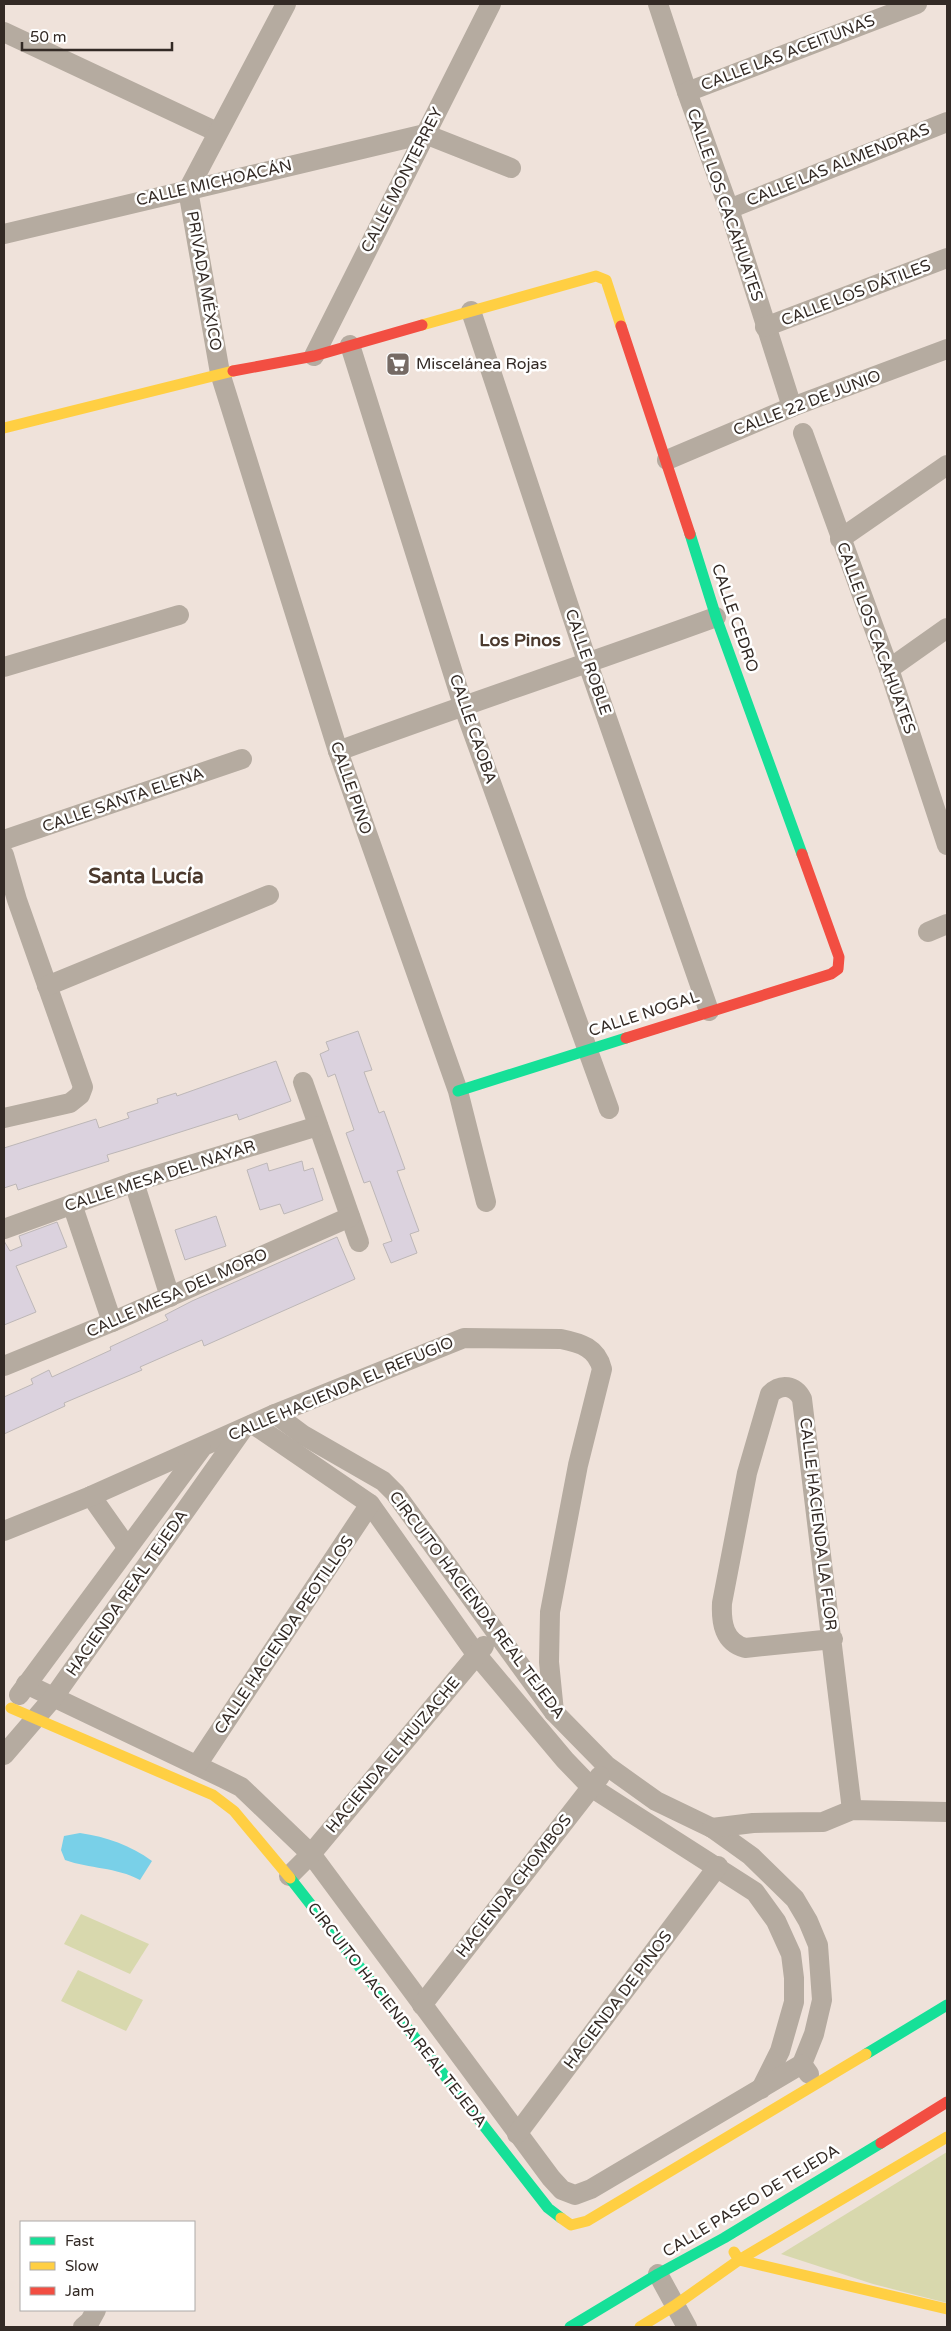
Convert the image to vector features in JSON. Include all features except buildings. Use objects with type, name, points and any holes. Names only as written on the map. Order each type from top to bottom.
[{"type":"street","points":[[188,190],[286,4]]},
{"type":"street","name":"CALLE MONTERREY","points":[[314,356],[491,4]]},
{"type":"street","name":"CALLE LOS CACAHUATES","points":[[658,4],[729,209],[792,407]]},
{"type":"street","name":"CALLE LAS ACEITUNAS","points":[[687,92],[917,4]]},
{"type":"street","points":[[4,32],[217,132]]},
{"type":"street","name":"CALLE LAS ALMENDRAS","points":[[729,209],[947,122]]},
{"type":"street","points":[[425,134],[511,168]]},
{"type":"street","name":"CALLE MICHOACÁN","points":[[4,234],[425,134]]},
{"type":"street","name":"PRIVADA MÉXICO","points":[[188,190],[220,373]]},
{"type":"street","name":"CALLE LOS DÁTILES","points":[[765,327],[947,258]]},
{"type":"street","name":"CALLE CEDRO","points":[[472,311],[596,276],[604,277],[608,282],[667,460],[716,617],[839,957],[838,968]]},
{"type":"street","points":[[4,428],[220,373],[314,356],[472,311]]},
{"type":"street","name":"CALLE ROBLE","points":[[472,311],[588,664],[709,1011]]},
{"type":"street","name":"CALLE CAOBA","points":[[350,345],[463,705],[609,1109]]},
{"type":"street","name":"CALLE 22 DE JUNIO","points":[[667,460],[792,407],[947,350]]},
{"type":"street","name":"CALLE PINO","points":[[220,373],[338,751],[458,1091],[486,1202]]},
{"type":"street","name":"CALLE LOS CACAHUATES","points":[[803,432],[889,669],[941,800],[947,845]]},
{"type":"street","points":[[840,538],[947,465]]},
{"type":"street","points":[[4,667],[179,615]]},
{"type":"street","points":[[338,751],[463,705],[588,664],[716,617]]},
{"type":"street","points":[[889,669],[947,628]]},
{"type":"street","name":"CALLE SANTA ELENA","points":[[4,840],[242,759]]},
{"type":"street","points":[[4,854],[10,893],[80,1074],[82,1087],[80,1095],[70,1103],[4,1118]]},
{"type":"street","points":[[47,986],[269,895]]},
{"type":"street","points":[[928,932],[947,924]]},
{"type":"street","name":"CALLE NOGAL","points":[[458,1091],[831,974],[838,968]]},
{"type":"street","points":[[303,1082],[359,1242]]},
{"type":"street","name":"CALLE MESA DEL NAYAR","points":[[4,1229],[134,1182],[318,1126]]},
{"type":"street","points":[[134,1182],[170,1297]]},
{"type":"street","points":[[72,1204],[112,1322]]},
{"type":"street","name":"CALLE MESA DEL MORO","points":[[4,1366],[112,1322],[350,1217]]},
{"type":"street","name":"CALLE HACIENDA EL REFUGIO","points":[[4,1531],[91,1496],[275,1414],[464,1338],[561,1339],[587,1347],[599,1357],[602,1369],[578,1465],[550,1612],[548,1662],[554,1712]]},
{"type":"street","name":"CALLE HACIENDA LA FLOR","points":[[833,1640],[745,1648],[736,1646],[728,1639],[723,1628],[721,1616],[722,1603],[747,1473],[770,1394],[780,1387],[793,1388],[799,1392],[802,1399],[833,1640],[852,1810]]},
{"type":"street","name":"CIRCUITO HACIENDA REAL TEJEDA","points":[[26,1684],[241,1787],[311,1854],[517,2134],[562,2190],[576,2195],[591,2190],[802,2064],[814,2034],[822,2000],[818,1945],[808,1920],[795,1898],[751,1856],[712,1828],[656,1801],[607,1766],[554,1712],[395,1493],[383,1481],[303,1435],[275,1414]]},
{"type":"street","name":"CIRCUITO HACIENDA REAL TEJEDA","points":[[249,1426],[370,1504],[476,1654],[565,1760],[591,1787],[718,1866],[755,1892],[776,1921],[791,1954],[794,1978],[794,2002],[780,2051],[760,2088]]},
{"type":"street","name":"HACIENDA REAL TEJEDA","points":[[4,1755],[53,1698],[249,1426]]},
{"type":"street","name":"HACIENDA REAL TEJEDA","points":[[7,1712],[127,1547],[202,1448]]},
{"type":"street","name":"HACIENDA REAL TEJEDA","points":[[91,1496],[127,1547]]},
{"type":"street","name":"CALLE HACIENDA PEOTILLOS","points":[[197,1766],[370,1504]]},
{"type":"street","name":"HACIENDA EL HUIZACHE","points":[[289,1876],[311,1854],[476,1654],[496,1633]]},
{"type":"street","name":"CIRCUITO HACIENDA REAL TEJEDA","points":[[7,1712],[36,1718],[213,1795],[234,1811],[289,1876],[548,2208],[571,2225],[588,2221],[947,2006]]},
{"type":"street","name":"HACIENDA CHOMBOS","points":[[422,2005],[607,1766]]},
{"type":"street","points":[[712,1828],[753,1823],[823,1822],[852,1810],[947,1812]]},
{"type":"street","name":"HACIENDA DE PINOS","points":[[517,2134],[718,1866]]},
{"type":"street","points":[[802,2064],[816,2084]]},
{"type":"street","points":[[760,2088],[773,2109]]},
{"type":"street","name":"CALLE PASEO DE TEJEDA","points":[[570,2327],[658,2274],[724,2238],[947,2102]]},
{"type":"street","points":[[640,2327],[674,2306],[739,2260],[947,2137]]},
{"type":"street","points":[[724,2238],[739,2260],[947,2309]]},
{"type":"street","points":[[658,2274],[687,2327]]},
{"type":"street","points":[[83,2327],[90,2321],[95,2311]]},
{"type":"green space","points":[[81,1914],[149,1944],[130,1974],[64,1944]]},
{"type":"green space","points":[[78,1970],[143,2000],[126,2031],[61,2001]]},
{"type":"green space","points":[[947,2152],[947,2303],[873,2284],[781,2254]]},
{"type":"water","points":[[80,1833],[118,1842],[152,1861],[140,1880],[112,1870],[65,1860],[61,1850],[64,1836]]},
{"type":"traffic: fast","points":[[690,534],[716,617],[802,854]]},
{"type":"traffic: fast","points":[[458,1091],[626,1038]]},
{"type":"traffic: fast","points":[[290,1878],[548,2208],[561,2218]]},
{"type":"traffic: fast","points":[[866,2054],[947,2005]]},
{"type":"traffic: fast","points":[[570,2327],[658,2274],[724,2238],[881,2143]]},
{"type":"traffic: slow","points":[[422,325],[596,276],[606,280],[621,326]]},
{"type":"traffic: slow","points":[[4,428],[233,371]]},
{"type":"traffic: slow","points":[[11,1708],[213,1795],[234,1811],[290,1878]]},
{"type":"traffic: slow","points":[[561,2218],[571,2225],[587,2221],[866,2054]]},
{"type":"traffic: slow","points":[[640,2327],[674,2306],[739,2260],[947,2137]]},
{"type":"traffic: slow","points":[[734,2252],[739,2260],[947,2309]]},
{"type":"traffic: jam","points":[[233,371],[314,356],[422,325]]},
{"type":"traffic: jam","points":[[621,326],[690,534]]},
{"type":"traffic: jam","points":[[626,1038],[831,974],[838,969],[839,957],[802,854]]},
{"type":"traffic: jam","points":[[881,2143],[947,2102]]},
{"type":"place","name":"Miscelánea Rojas","points":[[398,364]]},
{"type":"district","name":"Los Pinos","points":[[520,640]]},
{"type":"district","name":"Santa Lucía","points":[[146,876]]}]
